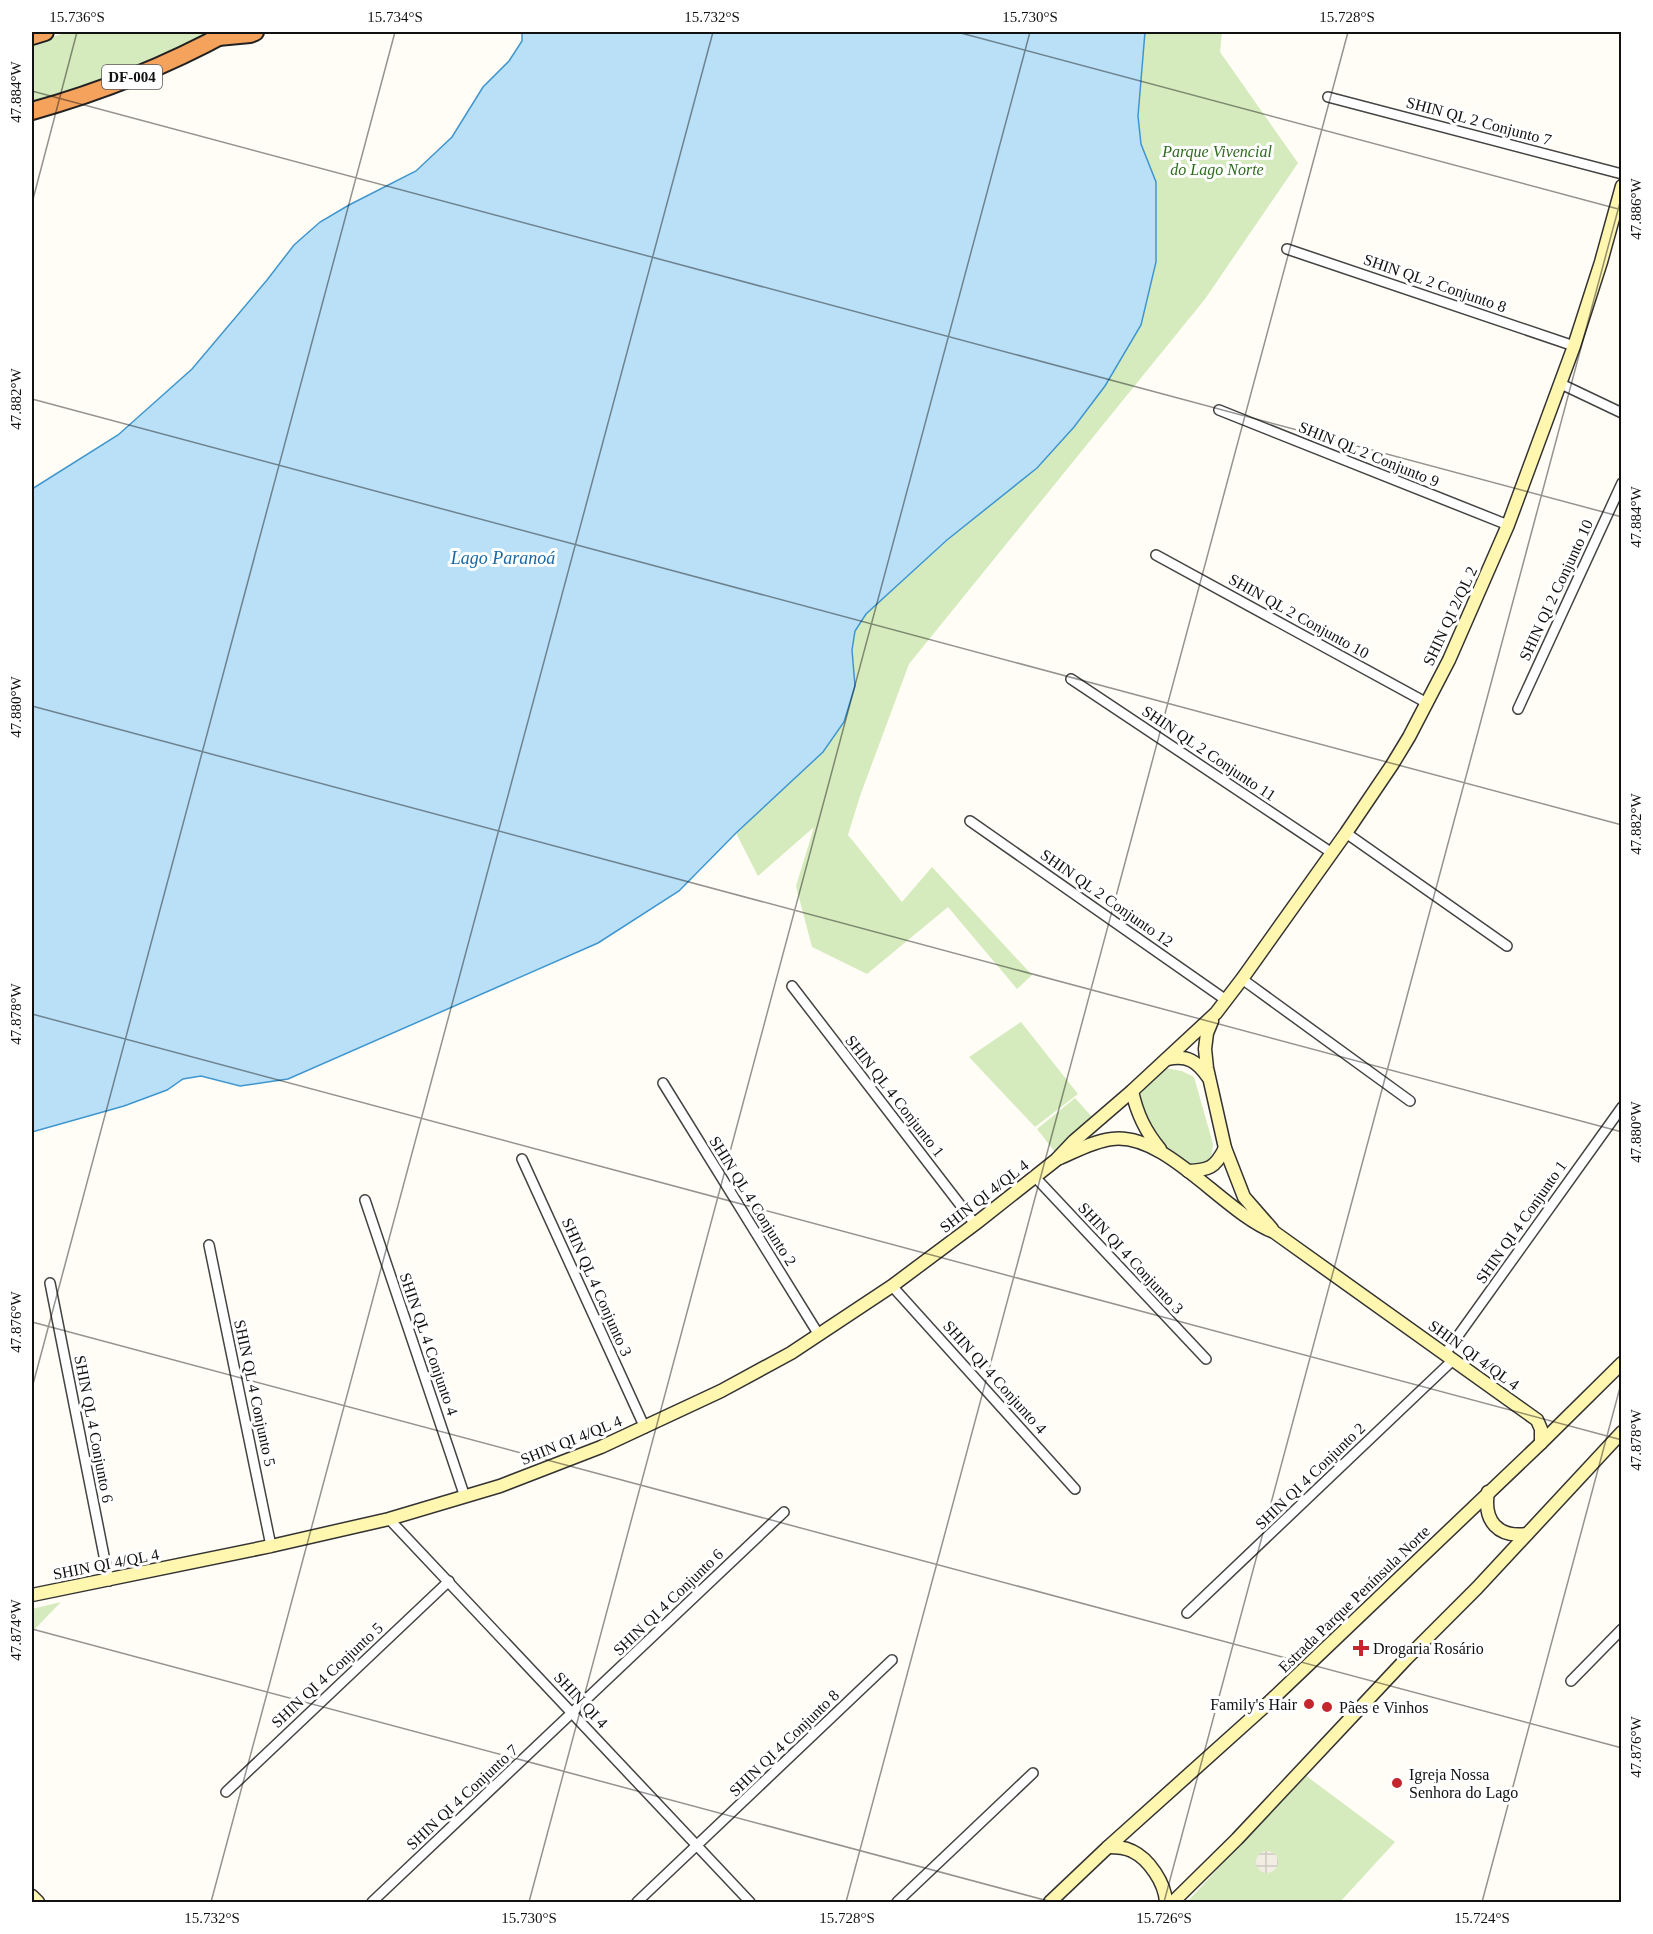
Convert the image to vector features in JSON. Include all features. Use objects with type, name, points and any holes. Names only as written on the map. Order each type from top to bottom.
[{"type":"highway","points":[[32,36],[45,32]]},
{"type":"highway","points":[[223,34],[255,32]]},
{"type":"highway","name":"DF-004","points":[[32,111],[95,92],[136,76],[194,50],[223,34]]},
{"type":"street","name":"SHIN QL 2 Conjunto 7","points":[[1328,97],[1622,174]]},
{"type":"street","name":"SHIN QI 2/QL 2","points":[[1168,1059],[1216,1013],[1242,979],[1392,765],[1427,703],[1472,609],[1508,525],[1574,346],[1622,186]]},
{"type":"street","name":"SHIN QL 2 Conjunto 8","points":[[1287,249],[1574,346]]},
{"type":"street","points":[[1561,384],[1622,413]]},
{"type":"street","name":"SHIN QL 2 Conjunto 9","points":[[1219,411],[1508,525]]},
{"type":"street","name":"SHIN QI 2 Conjunto 10","points":[[1518,709],[1622,483]]},
{"type":"street","name":"SHIN QL 2 Conjunto 10","points":[[1156,555],[1427,703]]},
{"type":"street","name":"SHIN QL 2 Conjunto 11","points":[[1071,679],[1332,853]]},
{"type":"street","name":"SHIN QL 2 Conjunto 12","points":[[970,821],[1226,1000]]},
{"type":"street","points":[[1346,833],[1507,946]]},
{"type":"street","points":[[1242,979],[1410,1101]]},
{"type":"street","name":"SHIN QL 4 Conjunto 1","points":[[792,986],[975,1224]]},
{"type":"street","name":"SHIN QI 2/QL 2","points":[[1210,1081],[1205,1041],[1216,1013]]},
{"type":"street","points":[[1168,1059],[1182,1057],[1196,1063],[1210,1081]]},
{"type":"street","name":"SHIN QI 4/QL 4","points":[[32,1595],[109,1581],[389,1519],[465,1497],[549,1468],[645,1428],[758,1371],[819,1335],[892,1286],[1056,1160],[1074,1141],[1168,1059]]},
{"type":"street","name":"SHIN QI 4/QL 4","points":[[1210,1081],[1225,1148],[1244,1197],[1274,1232]]},
{"type":"street","name":"SHIN QL 4 Conjunto 2","points":[[663,1083],[819,1335]]},
{"type":"street","points":[[1132,1091],[1137,1112],[1147,1133],[1166,1156]]},
{"type":"street","name":"SHIN QI 4 Conjunto 1","points":[[1449,1357],[1622,1107]]},
{"type":"street","name":"SHIN QI 4/QL 4","points":[[1056,1160],[1112,1139],[1122,1138],[1148,1145],[1188,1172],[1240,1213],[1274,1232],[1537,1420]]},
{"type":"street","points":[[1188,1172],[1207,1170],[1215,1165],[1225,1148]]},
{"type":"street","name":"SHIN QL 4 Conjunto 3","points":[[522,1159],[645,1428]]},
{"type":"street","name":"SHIN QI 4 Conjunto 3","points":[[1035,1177],[1206,1359]]},
{"type":"street","name":"SHIN QL 4 Conjunto 4","points":[[365,1200],[465,1497]]},
{"type":"street","name":"SHIN QL 4 Conjunto 5","points":[[209,1245],[271,1546]]},
{"type":"street","name":"SHIN QL 4 Conjunto 6","points":[[50,1283],[109,1581]]},
{"type":"street","name":"SHIN QI 4 Conjunto 4","points":[[892,1286],[1075,1489]]},
{"type":"street","name":"SHIN QI 4 Conjunto 2","points":[[1187,1613],[1449,1357]]},
{"type":"street","name":"Estrada Parque Península Norte","points":[[1050,1902],[1108,1846],[1264,1707],[1622,1363]]},
{"type":"street","points":[[1541,1443],[1541,1429],[1537,1420],[1563,1421]]},
{"type":"street","points":[[1173,1902],[1237,1839],[1305,1765],[1477,1588],[1622,1432]]},
{"type":"street","points":[[1488,1492],[1486,1504],[1488,1515],[1494,1526],[1515,1535],[1527,1534]]},
{"type":"street","name":"SHIN QI 4 Conjunto 6","points":[[573,1713],[784,1512]]},
{"type":"street","name":"SHIN QI 4","points":[[389,1519],[750,1902]]},
{"type":"street","name":"SHIN QI 4 Conjunto 5","points":[[226,1792],[449,1581]]},
{"type":"street","points":[[1571,1681],[1622,1629]]},
{"type":"street","name":"SHIN QI 4 Conjunto 8","points":[[637,1902],[892,1660]]},
{"type":"street","name":"SHIN QI 4 Conjunto 7","points":[[372,1902],[573,1713]]},
{"type":"street","points":[[897,1902],[1033,1773]]},
{"type":"street","points":[[1108,1846],[1126,1849],[1140,1857],[1155,1873],[1162,1885],[1166,1902]]},
{"type":"street","points":[[32,1896],[38,1902]]},
{"type":"green space","points":[[67,32],[211,32],[106,78],[32,101],[32,44]]},
{"type":"green space","name":"Parque Vivencial do Lago Norte","points":[[1145,32],[1222,32],[1220,52],[1298,163],[1205,299],[909,664],[860,796],[848,835],[902,902],[932,867],[1032,975],[1017,989],[948,907],[867,974],[812,947],[796,886],[814,827],[758,876],[736,833],[823,752],[844,722],[855,686],[852,650],[855,631],[866,614],[1074,427],[1105,386],[1141,325],[1156,182],[1141,144],[1138,116]]},
{"type":"green space","points":[[1021,1022],[1078,1094],[1035,1127],[969,1057]]},
{"type":"green space","points":[[1165,1068],[1182,1071],[1194,1077],[1213,1144],[1211,1160],[1201,1166],[1183,1161],[1163,1146],[1141,1112],[1141,1093]]},
{"type":"green space","points":[[1075,1098],[1093,1118],[1055,1152],[1037,1129]]},
{"type":"green space","points":[[61,1602],[32,1632],[32,1609]]},
{"type":"green space","points":[[1305,1775],[1395,1842],[1340,1902],[1187,1902]]},
{"type":"shaded area","points":[[1267,1851],[1275,1854],[1278,1862],[1275,1870],[1267,1873],[1259,1870],[1256,1862],[1259,1854]]},
{"type":"water","name":"Lago Paranoá","points":[[522,32],[1145,32],[1138,116],[1141,144],[1156,182],[1156,262],[1141,325],[1105,386],[1074,427],[1037,468],[947,540],[866,614],[855,631],[852,650],[855,686],[844,722],[823,752],[736,833],[679,891],[598,943],[288,1079],[240,1086],[201,1076],[183,1079],[167,1090],[124,1106],[32,1132],[32,489],[118,435],[192,369],[294,245],[320,222],[416,171],[452,137],[483,87],[509,61],[522,41]]},
{"type":"place","name":"Drogaria Rosário","points":[[1361,1648]]},
{"type":"place","name":"Family's Hair","points":[[1309,1704]]},
{"type":"place","name":"Pães e Vinhos","points":[[1327,1707]]},
{"type":"place","name":"Igreja Nossa Senhora do Lago","points":[[1397,1783]]}]
